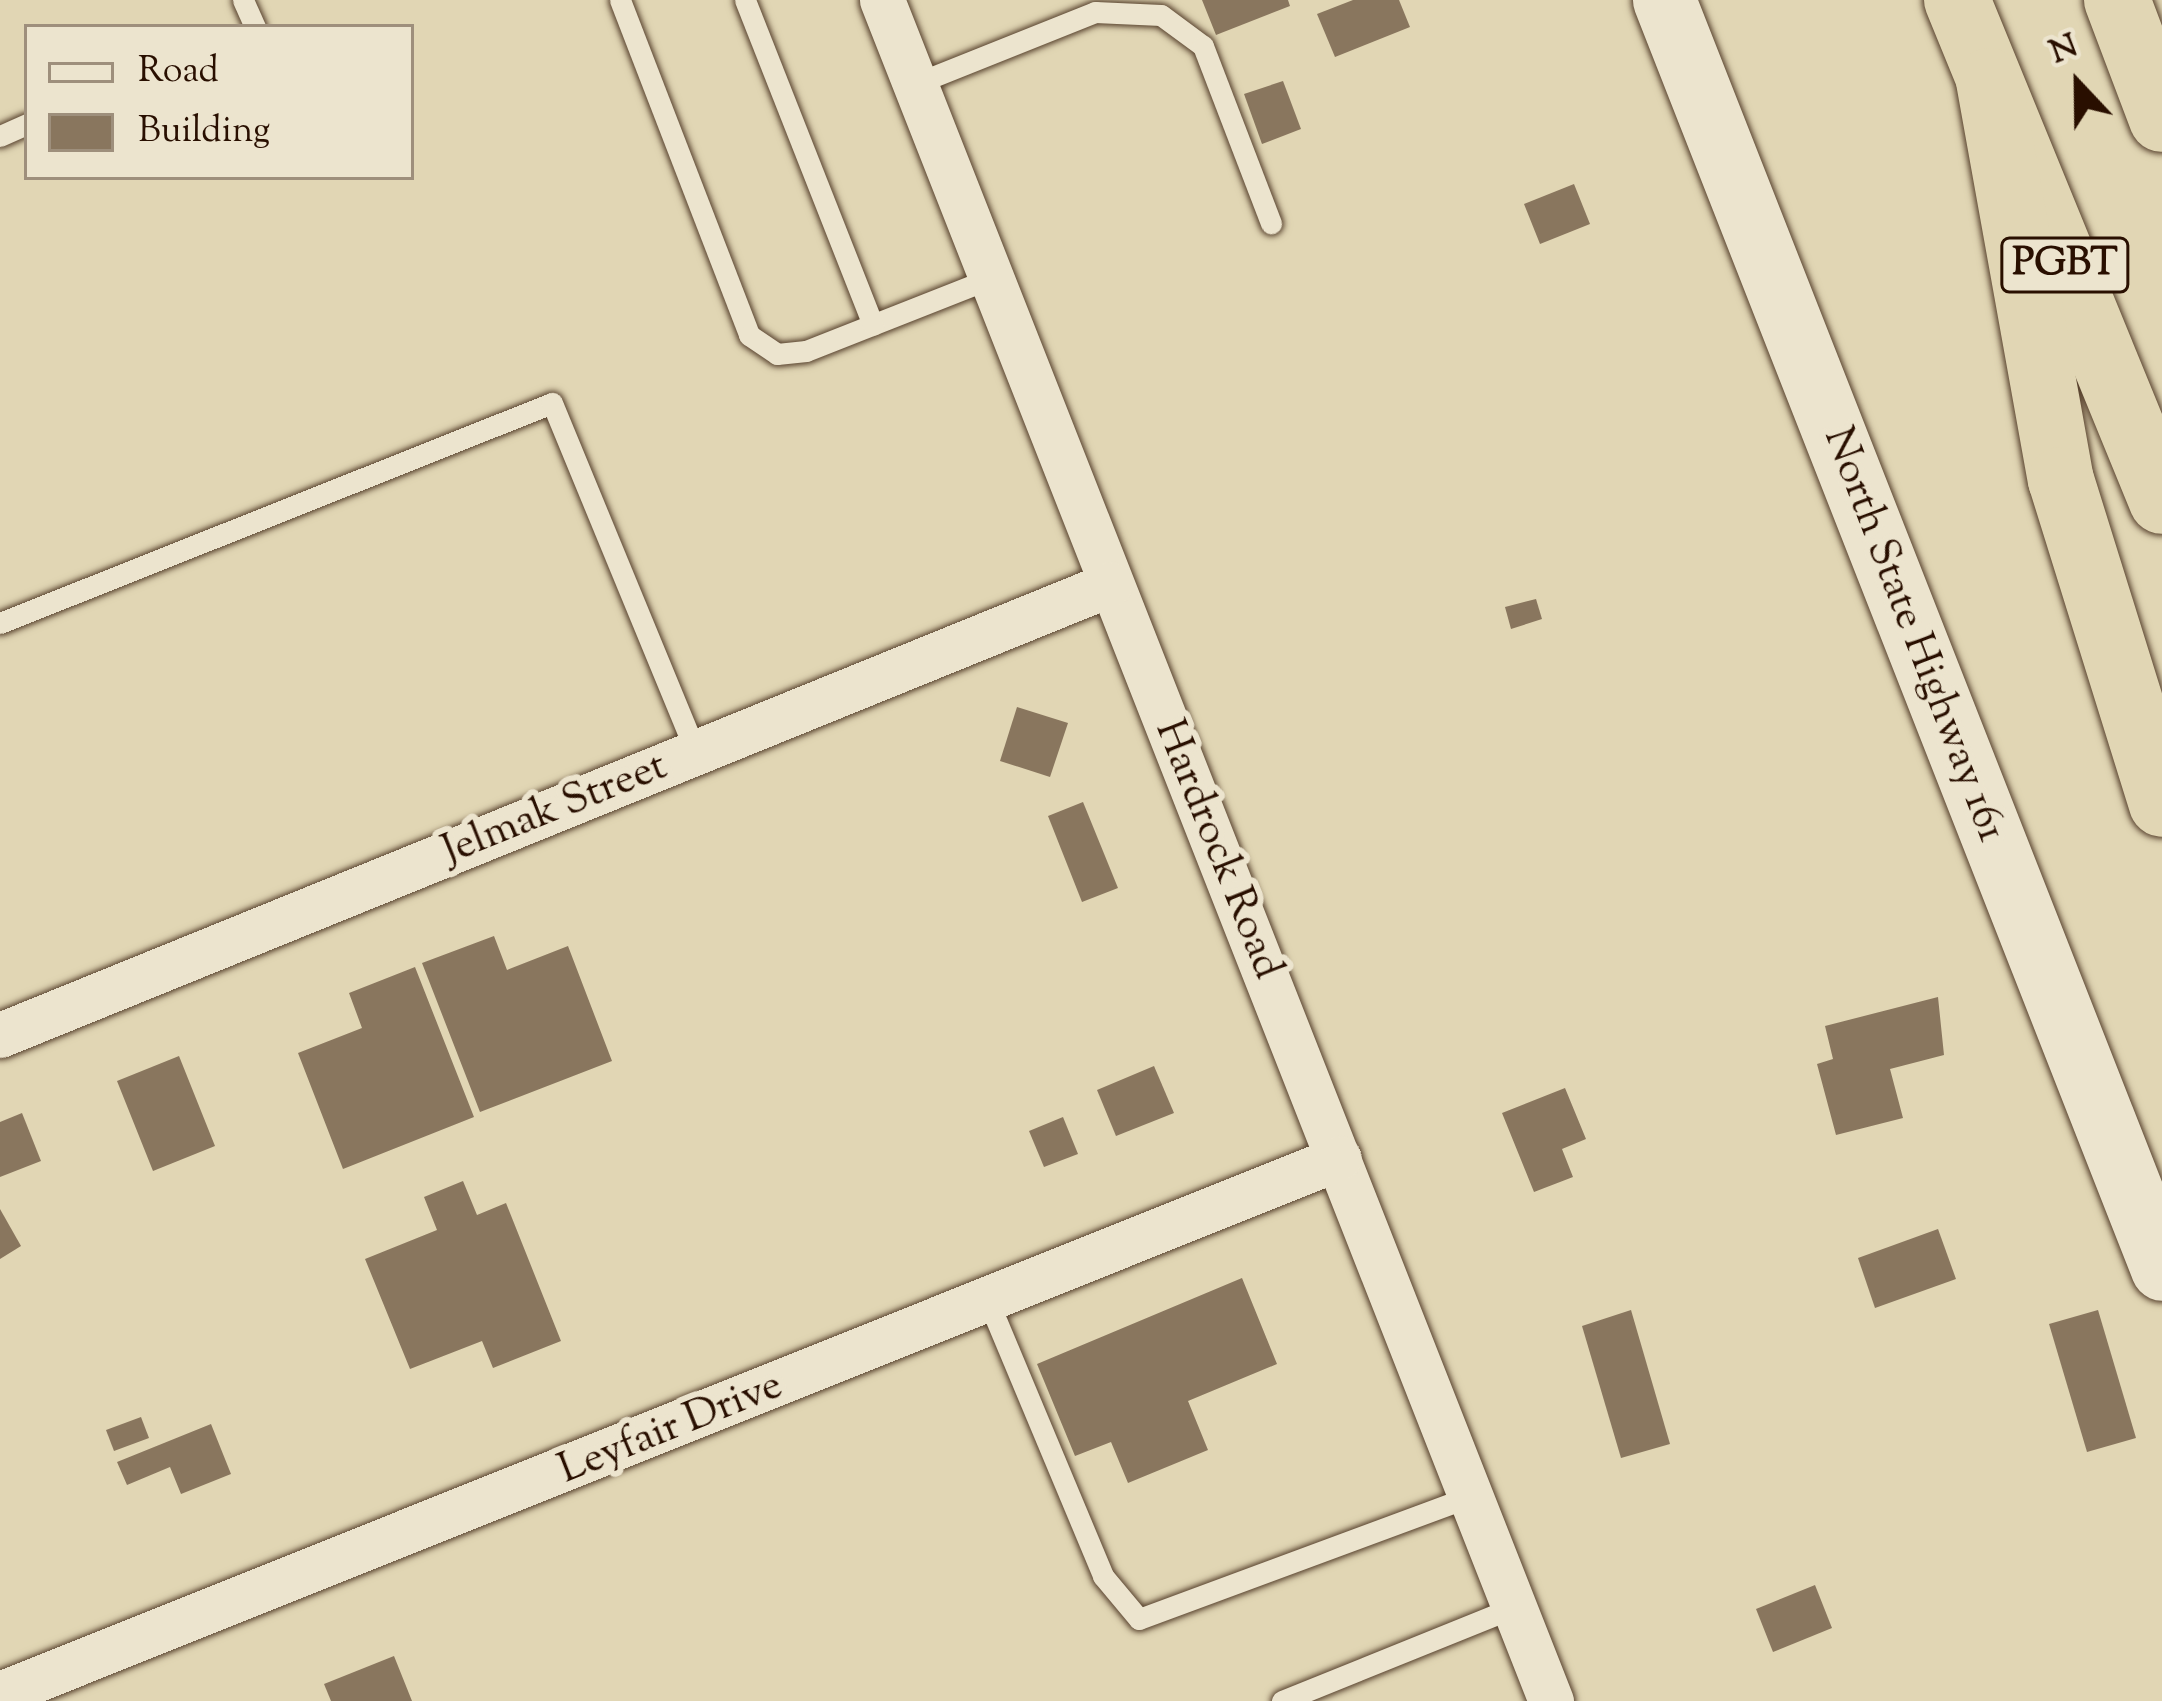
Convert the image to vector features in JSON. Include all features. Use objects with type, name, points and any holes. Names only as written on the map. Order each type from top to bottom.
[{"type":"highway","name":"PGBT","points":[[1957,0],[2152,475]]},
{"type":"highway","points":[[2117,0],[2162,119]]},
{"type":"highway","points":[[1989,81],[2061,480],[2162,804]]},
{"type":"main road","name":"North State Highway 161","points":[[1664,0],[2162,1269]]},
{"type":"street","name":"Hardrock Road","points":[[882,0],[1551,1701]]},
{"type":"street","name":"Jelmak Street","points":[[0,1035],[1110,584]]},
{"type":"street","name":"Leyfair Drive","points":[[0,1694],[988,1303],[1340,1158]]},
{"type":"lane","points":[[620,0],[748,335],[777,354],[873,325],[991,278]]},
{"type":"lane","points":[[745,0],[873,325]]},
{"type":"lane","points":[[915,84],[1095,12],[1161,15],[1204,46],[1270,224]]},
{"type":"lane","points":[[0,623],[552,403],[696,753]]},
{"type":"lane","points":[[988,1303],[1102,1576],[1139,1619],[1472,1496]]},
{"type":"lane","points":[[1282,1701],[1515,1607]]},
{"type":"building","points":[[1202,0],[1288,0],[1290,6],[1216,35]]},
{"type":"building","points":[[1353,0],[1399,0],[1410,27],[1335,57],[1317,14]]},
{"type":"building","points":[[1283,81],[1301,129],[1262,144],[1244,94]]},
{"type":"building","points":[[1574,184],[1590,224],[1540,244],[1524,204]]},
{"type":"building","points":[[1536,599],[1542,619],[1511,629],[1505,607]]},
{"type":"building","points":[[1017,707],[1068,723],[1050,777],[1000,761]]},
{"type":"building","points":[[1083,802],[1118,888],[1082,902],[1048,816]]},
{"type":"building","points":[[494,936],[507,970],[568,946],[612,1061],[480,1112],[422,963]]},
{"type":"building","points":[[415,967],[474,1117],[343,1169],[298,1053],[362,1028],[349,993]]},
{"type":"building","points":[[1938,997],[1944,1055],[1890,1069],[1903,1118],[1836,1135],[1817,1064],[1833,1059],[1825,1026]]},
{"type":"building","points":[[179,1056],[215,1146],[153,1171],[117,1081]]},
{"type":"building","points":[[1154,1066],[1174,1113],[1116,1136],[1097,1090]]},
{"type":"building","points":[[1565,1088],[1586,1139],[1562,1149],[1573,1177],[1534,1192],[1502,1113]]},
{"type":"building","points":[[22,1113],[41,1161],[0,1177],[0,1122]]},
{"type":"building","points":[[1063,1117],[1078,1154],[1044,1167],[1029,1131]]},
{"type":"building","points":[[463,1181],[477,1215],[506,1203],[561,1341],[493,1368],[482,1341],[410,1369],[365,1259],[437,1230],[424,1197]]},
{"type":"building","points":[[0,1209],[21,1246],[0,1259]]},
{"type":"building","points":[[1938,1229],[1956,1279],[1875,1308],[1858,1258]]},
{"type":"building","points":[[1242,1278],[1277,1364],[1188,1401],[1208,1450],[1128,1483],[1111,1442],[1075,1456],[1037,1364]]},
{"type":"building","points":[[1631,1310],[1670,1444],[1621,1458],[1582,1326]]},
{"type":"building","points":[[2098,1310],[2136,1438],[2087,1452],[2049,1324]]},
{"type":"building","points":[[141,1417],[149,1438],[114,1451],[106,1430]]},
{"type":"building","points":[[211,1424],[231,1474],[181,1494],[170,1467],[127,1485],[117,1462]]},
{"type":"building","points":[[1815,1585],[1832,1628],[1773,1652],[1756,1609]]},
{"type":"building","points":[[394,1656],[412,1701],[331,1701],[324,1684]]}]
